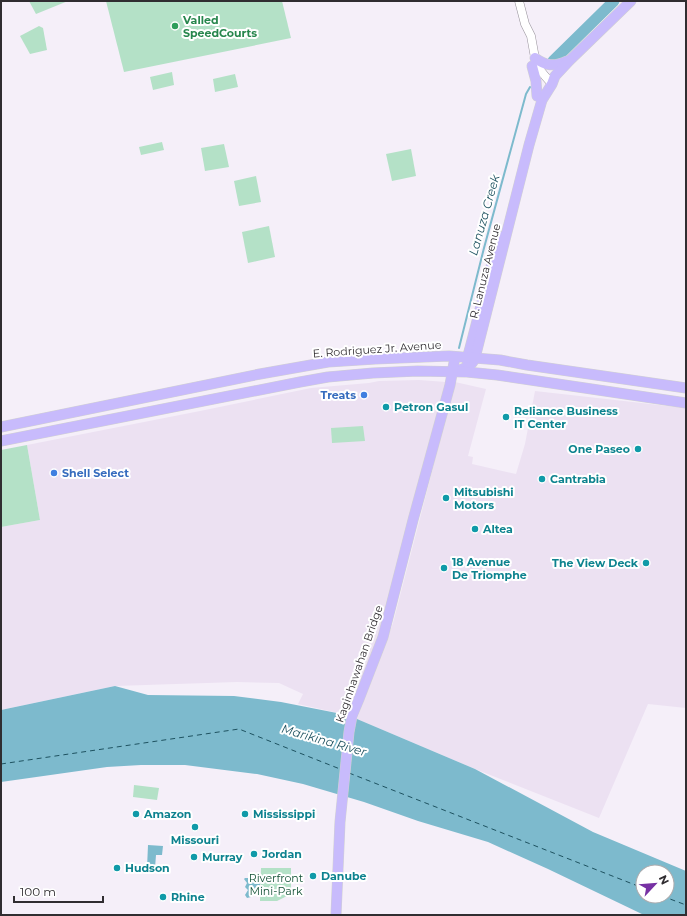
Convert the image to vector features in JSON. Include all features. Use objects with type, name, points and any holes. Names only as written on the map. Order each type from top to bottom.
[{"type":"main road","name":"R. Lanuza Avenue","points":[[471,361],[524,139],[537,96],[569,61],[631,1]]},
{"type":"main road","points":[[537,96],[534,62],[558,65],[569,61]]},
{"type":"main road","name":"R. Lanuza Avenue","points":[[471,361],[536,118],[550,82]]},
{"type":"main road","name":"E. Rodriguez Jr. Avenue","points":[[1,427],[328,362],[375,359],[455,357],[471,361],[500,360],[686,388]]},
{"type":"main road","name":"Kaginhawahan Bridge","points":[[336,915],[340,822],[352,716],[383,637],[453,372],[455,357]]},
{"type":"main road","points":[[453,372],[471,361],[478,374]]},
{"type":"main road","points":[[1,441],[328,377],[374,373],[418,371],[478,374],[686,403]]},
{"type":"main road","points":[[647,397],[650,382]]},
{"type":"street","points":[[519,1],[531,36],[534,62],[550,82]]},
{"type":"shaded area","points":[[419,380],[446,382],[382,627],[347,715],[298,704],[303,694],[279,683],[237,682],[115,686],[1,710],[1,527],[40,520],[27,445],[311,388],[379,381]]},
{"type":"shaded area","points":[[455,382],[486,389],[468,456],[473,457],[472,464],[516,474],[525,444],[535,391],[686,408],[686,708],[648,704],[599,818],[475,769],[357,719],[393,623]]},
{"type":"green space","points":[[29,1],[68,1],[36,14]]},
{"type":"green space","points":[[106,1],[282,1],[291,38],[124,72]]},
{"type":"green space","points":[[39,26],[43,28],[47,50],[30,54],[20,36]]},
{"type":"green space","points":[[172,72],[174,85],[153,90],[150,77]]},
{"type":"green space","points":[[235,74],[238,87],[215,92],[213,79]]},
{"type":"green space","points":[[162,142],[164,150],[141,155],[139,147]]},
{"type":"green space","points":[[224,144],[229,167],[205,171],[201,148]]},
{"type":"green space","points":[[411,149],[416,176],[392,181],[386,154]]},
{"type":"green space","points":[[256,176],[261,202],[239,206],[234,181]]},
{"type":"green space","points":[[269,226],[275,257],[248,263],[242,232]]},
{"type":"green space","points":[[363,426],[365,441],[332,443],[331,428]]},
{"type":"green space","points":[[27,445],[40,520],[1,527],[1,450]]},
{"type":"green space","points":[[134,785],[159,788],[157,800],[133,797]]},
{"type":"green space","name":"Riverfront Mini-Park","points":[[261,868],[291,868],[291,894],[277,901],[260,901]]},
{"type":"water","name":"Marikina River","points":[[115,686],[148,695],[234,696],[281,702],[347,715],[475,769],[593,832],[669,864],[635,864],[635,904],[675,904],[675,866],[686,871],[686,915],[644,915],[488,842],[303,784],[257,774],[185,765],[141,765],[107,767],[1,782],[1,710]]},
{"type":"water","points":[[148,845],[163,846],[162,855],[156,855],[155,868],[147,868]]},
{"type":"water","points":[[253,876],[258,877],[260,887],[257,889],[257,892],[252,892],[251,897],[247,898],[245,895],[248,890],[245,887],[247,883],[244,879],[252,878]]},
{"type":"waterway","points":[[553,61],[614,1]]},
{"type":"waterway","name":"Lanuza Creek","points":[[459,348],[484,248],[526,94],[530,87]]},
{"type":"ferry route","points":[[1,764],[239,729],[340,769]]},
{"type":"ferry route","points":[[349,773],[635,885]]},
{"type":"ferry route","points":[[675,901],[686,905]]},
{"type":"place","name":"Valled SpeedCourts","points":[[175,26]]},
{"type":"place","name":"Treats","points":[[364,395]]},
{"type":"place","name":"Petron Gasul","points":[[386,407]]},
{"type":"place","name":"Reliance Business IT Center","points":[[506,417]]},
{"type":"place","name":"One Paseo","points":[[638,449]]},
{"type":"place","name":"Shell Select","points":[[54,473]]},
{"type":"place","name":"Cantrabia","points":[[542,479]]},
{"type":"place","name":"Mitsubishi Motors","points":[[446,498]]},
{"type":"place","name":"Altea","points":[[475,529]]},
{"type":"place","name":"The View Deck","points":[[646,563]]},
{"type":"place","name":"18 Avenue De Triomphe","points":[[444,568]]},
{"type":"place","name":"Amazon","points":[[136,814]]},
{"type":"place","name":"Mississippi","points":[[245,814]]},
{"type":"place","name":"Missouri","points":[[195,827]]},
{"type":"place","name":"Jordan","points":[[254,854]]},
{"type":"place","name":"Murray","points":[[194,857]]},
{"type":"place","name":"Hudson","points":[[117,868]]},
{"type":"place","name":"Danube","points":[[313,876]]},
{"type":"place","name":"Rhine","points":[[163,897]]}]
